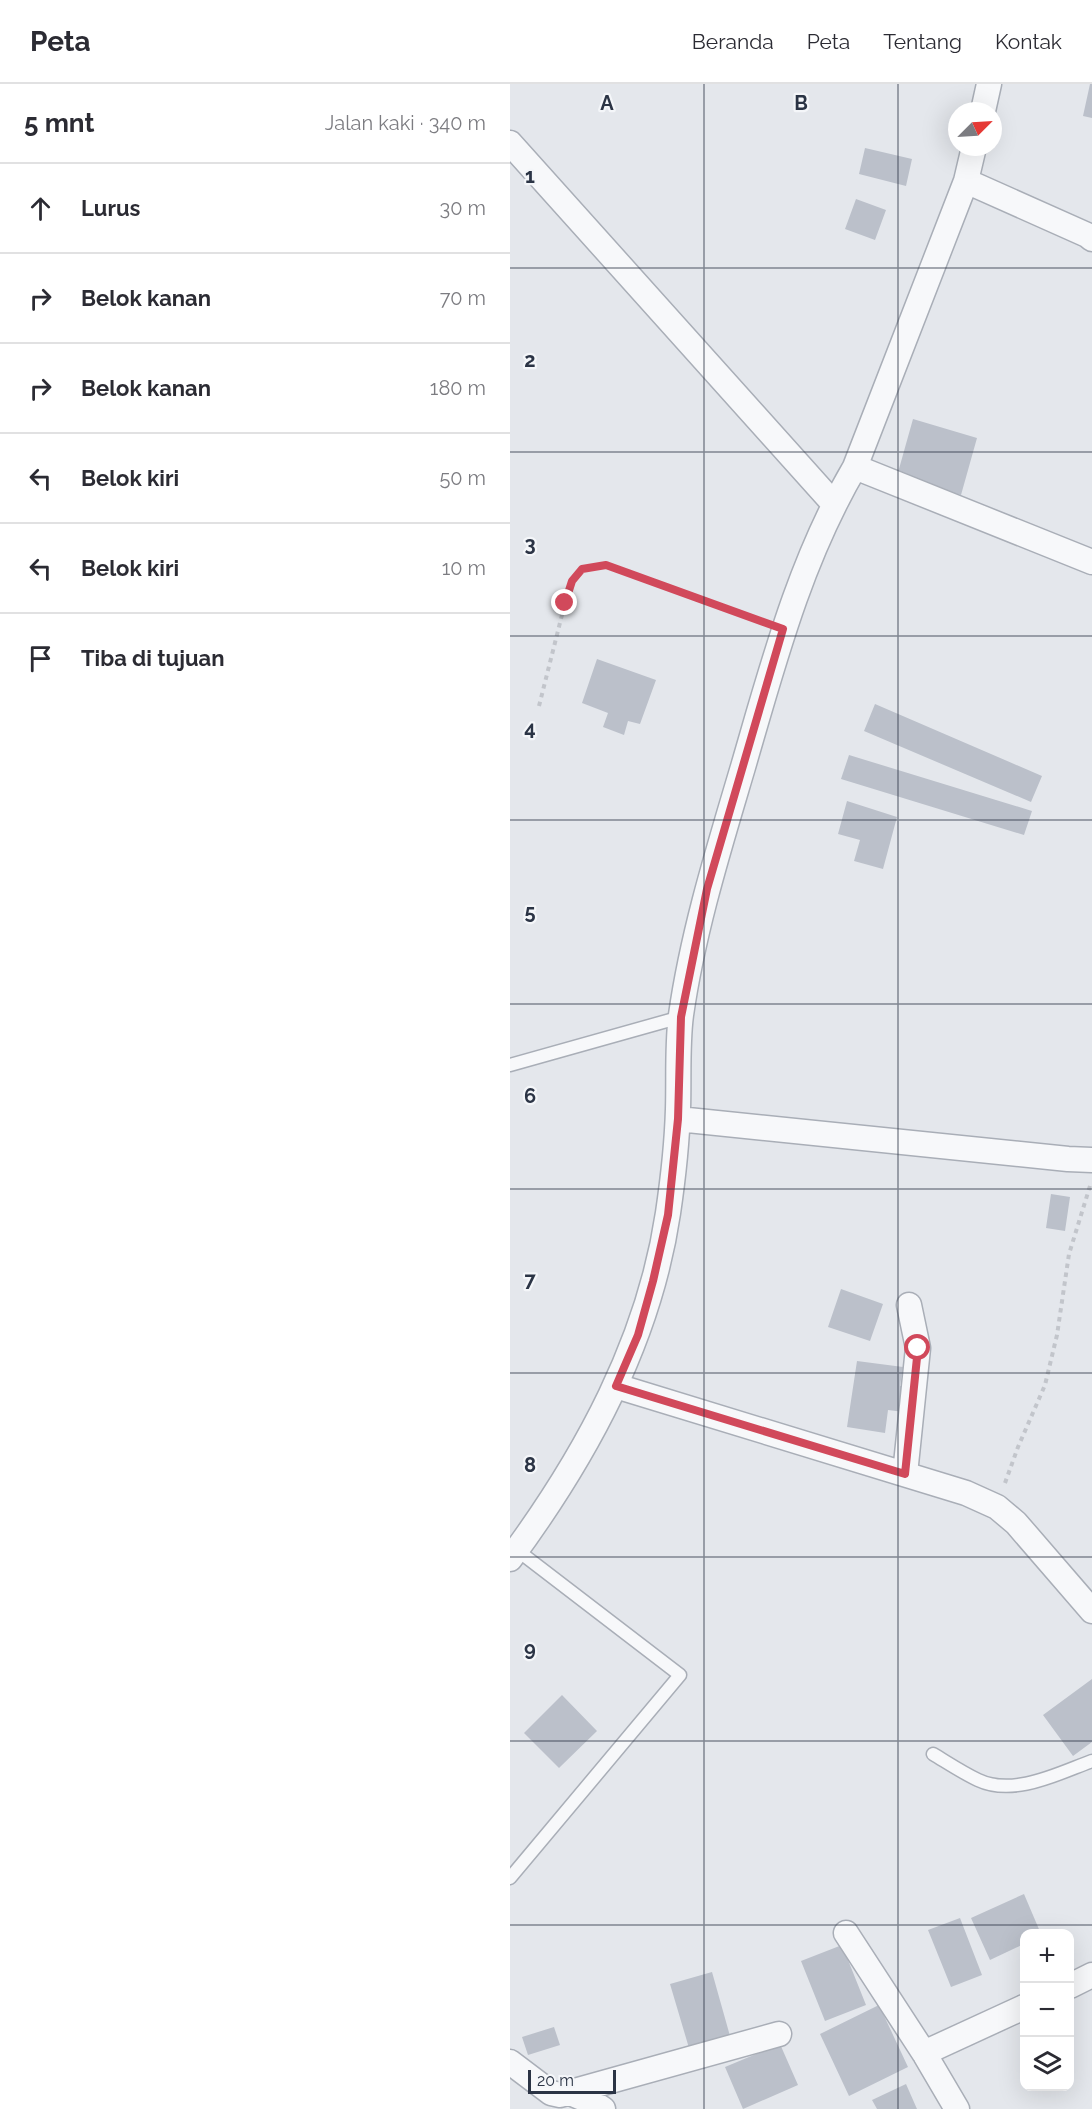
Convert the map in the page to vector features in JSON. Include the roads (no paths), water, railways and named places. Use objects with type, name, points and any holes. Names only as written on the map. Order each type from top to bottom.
[{"type":"street","points":[[985,102],[989,84]]},
{"type":"street","points":[[510,143],[834,504]]},
{"type":"street","points":[[513,1555],[582,1452],[616,1386],[638,1335],[668,1215],[678,1119],[681,1017],[707,889],[783,629],[834,504],[855,467],[966,181],[972,156]]},
{"type":"street","points":[[966,181],[1092,239]]},
{"type":"street","points":[[855,467],[1092,562]]},
{"type":"street","points":[[678,1119],[1092,1160]]},
{"type":"street","points":[[905,1474],[918,1348],[909,1305]]},
{"type":"street","points":[[616,1386],[966,1493],[997,1507],[1036,1544],[1092,1611]]},
{"type":"street","points":[[846,1933],[957,2109]]},
{"type":"street","points":[[1074,1984],[1092,1975]]},
{"type":"street","points":[[924,2054],[1020,2009]]},
{"type":"street","points":[[510,2062],[551,2093],[560,2095],[778,2034]]},
{"type":"street","points":[[570,2093],[603,2109]]},
{"type":"lane","points":[[510,1065],[681,1017]]},
{"type":"lane","points":[[510,1878],[680,1675],[513,1555]]},
{"type":"lane","points":[[933,1754],[980,1781],[1000,1786],[1017,1785],[1050,1777],[1092,1761]]}]
